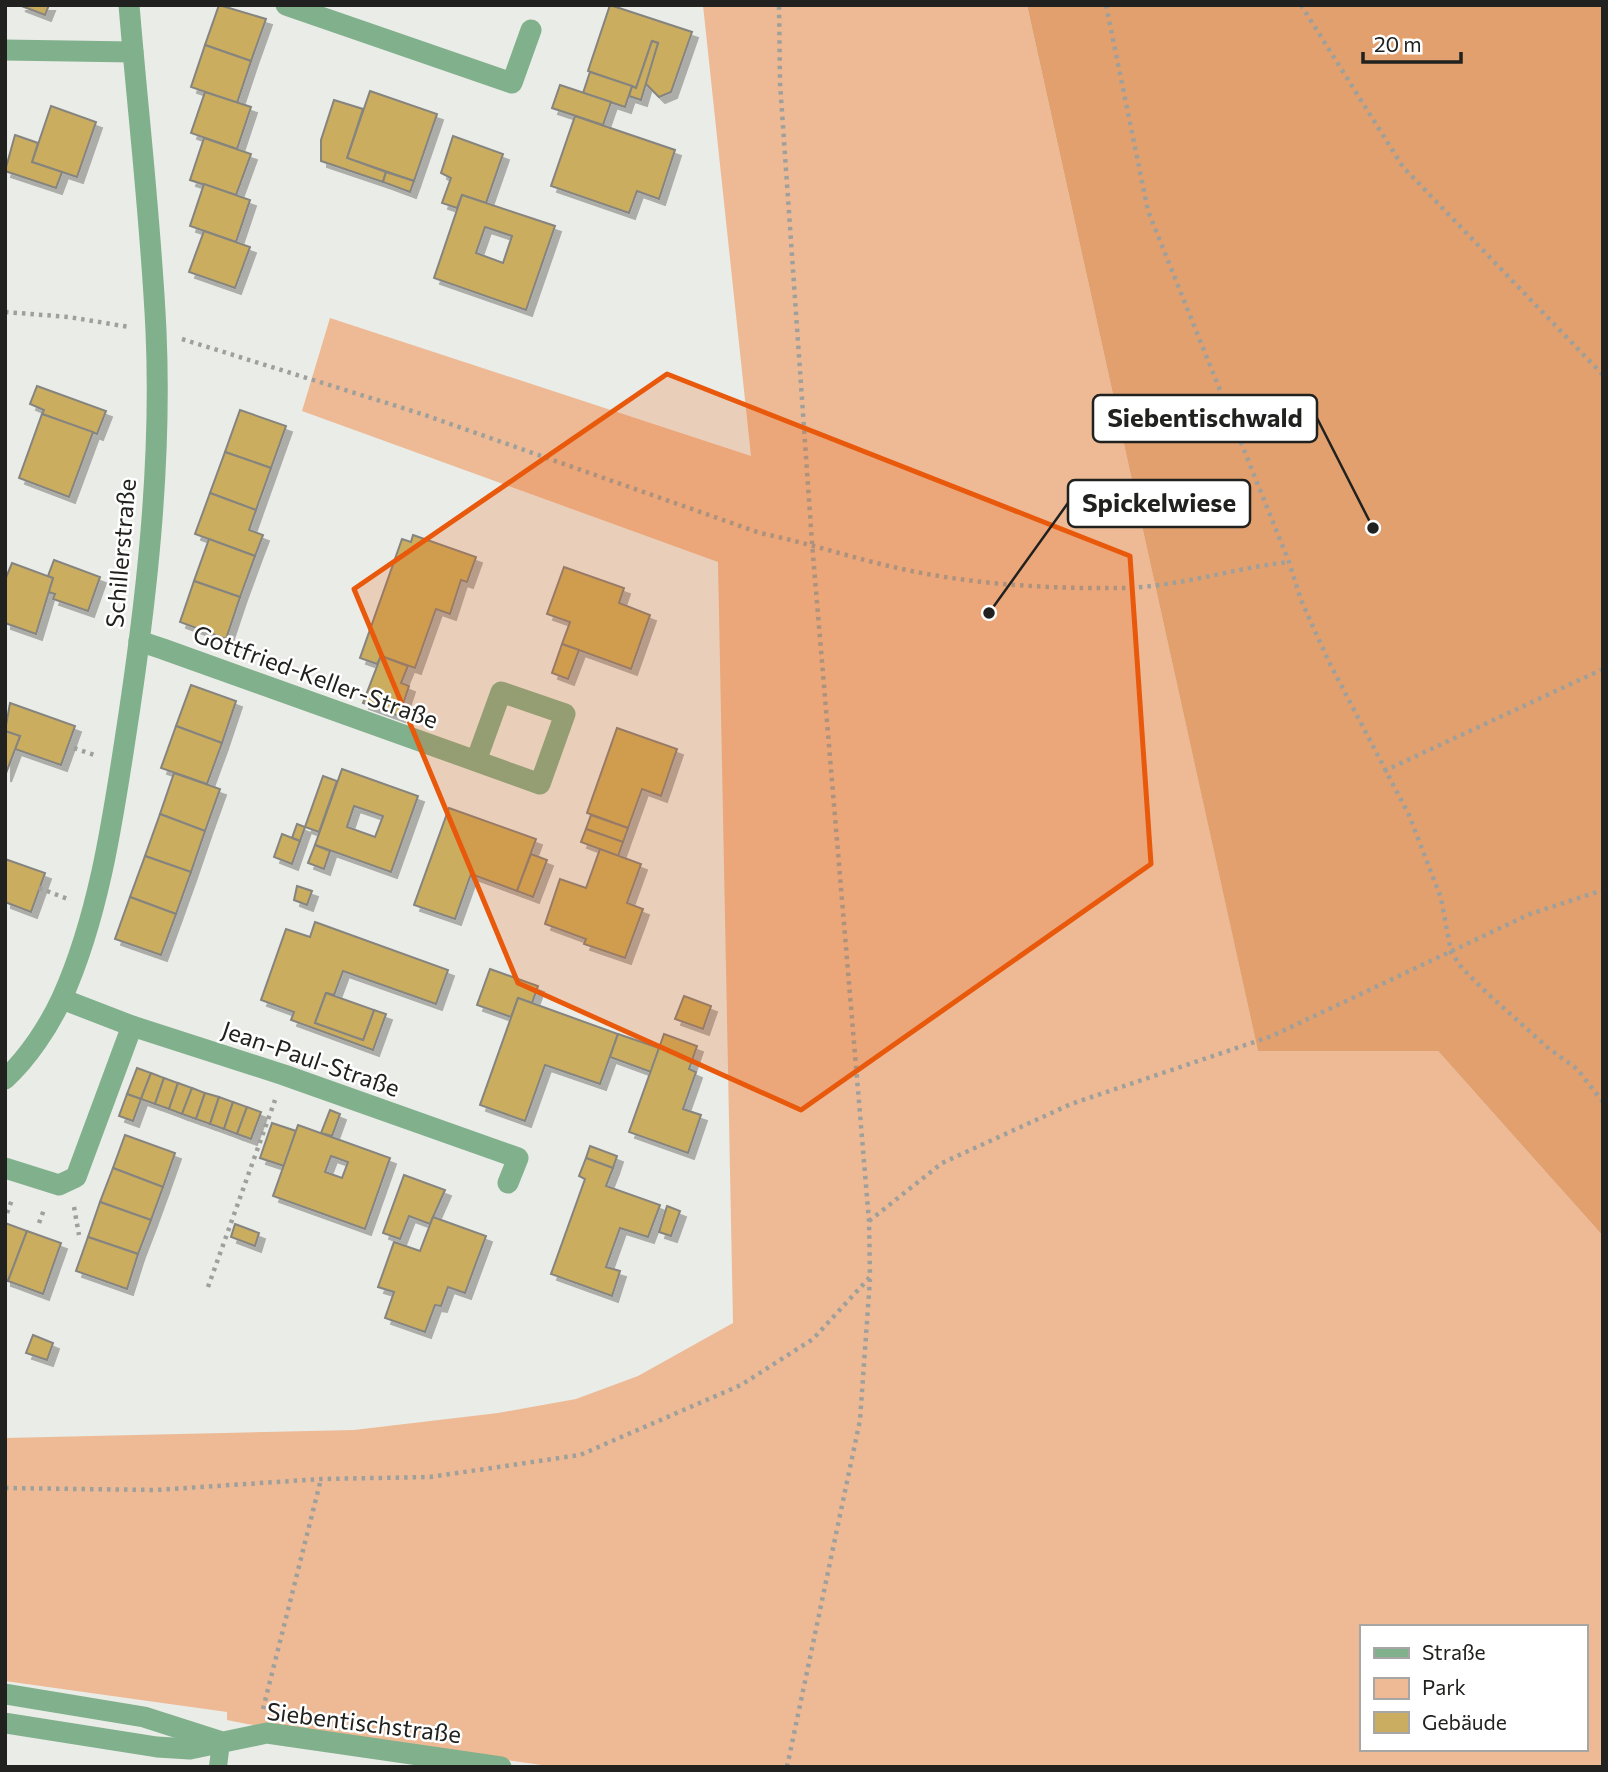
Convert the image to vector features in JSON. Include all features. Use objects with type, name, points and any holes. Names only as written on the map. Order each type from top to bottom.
[{"type":"street","name":"Schillerstraße","points":[[5,1079],[29,1052],[62,999],[102,863],[119,782],[139,640],[153,486],[156,331],[129,5]]},
{"type":"street","points":[[286,5],[512,83],[531,30]]},
{"type":"street","points":[[5,50],[133,52]]},
{"type":"street","name":"Gottfried-Keller-Straße","points":[[139,640],[540,784],[565,714],[501,691],[476,761]]},
{"type":"street","name":"Jean-Paul-Straße","points":[[62,999],[132,1026],[285,1075],[518,1158],[508,1183]]},
{"type":"street","points":[[5,1168],[59,1185],[76,1177],[132,1026]]},
{"type":"street","points":[[5,1694],[144,1717],[221,1742]]},
{"type":"street","name":"Siebentischstraße","points":[[5,1723],[158,1747],[190,1749],[257,1733],[501,1767]]},
{"type":"lane","points":[[218,1767],[221,1742]]},
{"type":"path","points":[[779,5],[780,83],[811,543],[869,1221],[870,1277],[860,1420],[787,1767]]},
{"type":"path","points":[[1106,5],[1148,211],[1289,562],[1301,600],[1329,662],[1409,816],[1429,863],[1441,898],[1451,952],[1462,968],[1488,994],[1547,1048],[1577,1069],[1603,1102]]},
{"type":"path","points":[[1301,5],[1403,167],[1603,375]]},
{"type":"path","points":[[5,312],[69,317],[156,331],[422,414],[760,533],[811,543],[889,566],[947,577],[1072,587],[1122,588],[1172,584],[1243,567],[1289,562]]},
{"type":"path","points":[[1384,771],[1603,669]]},
{"type":"path","points":[[869,1221],[942,1163],[1071,1104],[1272,1036],[1530,914],[1603,890]]},
{"type":"path","points":[[208,1287],[285,1075]]},
{"type":"path","points":[[5,1488],[156,1490],[321,1479],[430,1477],[580,1455],[741,1385],[813,1339],[870,1277]]},
{"type":"path","points":[[257,1733],[321,1479]]},
{"type":"highlighted area","points":[[667,374],[1130,556],[1151,864],[801,1110],[518,983],[354,589]]},
{"type":"green space","points":[[703,5],[1027,5],[1258,1050],[1438,1051],[1603,1236],[1603,1767],[556,1767],[247,1724],[227,1720],[227,1712],[5,1681],[5,1438],[354,1430],[498,1413],[576,1399],[638,1376],[733,1323],[718,562],[302,411],[330,318],[751,456]]},
{"type":"shaded area","points":[[1027,5],[1603,5],[1603,1236],[1438,1051],[1258,1051]]},
{"type":"building","points":[[19,5],[49,5],[45,15]]},
{"type":"building","points":[[219,5],[266,19],[251,61],[205,45]]},
{"type":"building","points":[[610,5],[692,32],[671,92],[659,97],[645,83],[658,43],[652,41],[636,88],[588,71]]},
{"type":"building","points":[[652,41],[658,43],[641,100],[629,96],[632,86],[636,88]]},
{"type":"building","points":[[205,45],[251,61],[237,103],[191,87]]},
{"type":"building","points":[[590,72],[632,86],[625,107],[583,93]]},
{"type":"building","points":[[560,85],[611,102],[603,125],[552,108]]},
{"type":"building","points":[[370,91],[437,114],[414,181],[347,158]]},
{"type":"building","points":[[205,92],[251,107],[237,149],[191,133]]},
{"type":"building","points":[[334,100],[363,109],[347,158],[386,172],[383,182],[321,161],[321,140]]},
{"type":"building","points":[[51,106],[96,122],[77,177],[32,162]]},
{"type":"building","points":[[575,116],[675,150],[659,199],[637,191],[629,213],[551,186]]},
{"type":"building","points":[[15,135],[38,143],[32,162],[62,172],[56,188],[5,171]]},
{"type":"building","points":[[453,136],[503,154],[486,203],[462,195],[457,208],[442,203],[451,178],[441,173]]},
{"type":"building","points":[[204,138],[251,154],[236,195],[190,180]]},
{"type":"building","points":[[386,172],[414,181],[410,192],[383,182]]},
{"type":"building","points":[[204,184],[250,200],[236,242],[190,226]]},
{"type":"building","points":[[462,195],[555,226],[526,310],[434,278]],"holes":[[[485,227],[512,236],[503,263],[476,253]]]},
{"type":"building","points":[[204,231],[250,247],[235,288],[189,272]]},
{"type":"building","points":[[37,386],[106,411],[97,434],[42,414],[44,410],[30,404]]},
{"type":"building","points":[[240,410],[286,426],[271,468],[225,452]]},
{"type":"building","points":[[42,414],[93,432],[69,497],[19,478]]},
{"type":"building","points":[[225,452],[271,468],[256,510],[210,493]]},
{"type":"building","points":[[210,493],[256,510],[249,530],[263,535],[255,556],[195,534]]},
{"type":"building","points":[[413,535],[476,557],[467,582],[461,580],[450,614],[436,609],[415,668],[381,656],[377,664],[360,658],[402,539],[411,542]]},
{"type":"building","points":[[209,539],[255,556],[240,597],[194,581]]},
{"type":"building","points":[[54,560],[100,577],[88,611],[53,599],[55,594],[48,592],[53,578],[48,576]]},
{"type":"building","points":[[12,563],[53,578],[36,634],[5,623],[5,580]]},
{"type":"building","points":[[564,567],[624,588],[619,603],[650,615],[631,669],[562,644],[570,622],[547,614]]},
{"type":"building","points":[[194,581],[240,597],[226,639],[180,622]]},
{"type":"building","points":[[562,644],[579,650],[568,679],[552,673]]},
{"type":"building","points":[[381,656],[408,666],[401,683],[409,686],[399,716],[363,703]]},
{"type":"building","points":[[191,685],[236,701],[222,743],[176,726]]},
{"type":"building","points":[[10,703],[75,726],[61,765],[15,749],[20,736],[5,731]]},
{"type":"building","points":[[176,726],[222,743],[207,784],[161,768]]},
{"type":"building","points":[[617,728],[677,749],[661,796],[642,789],[628,828],[587,813]]},
{"type":"building","points":[[5,731],[20,736],[5,776]]},
{"type":"building","points":[[342,769],[418,796],[391,872],[315,845]],"holes":[[[354,806],[383,816],[375,837],[347,827]]]},
{"type":"building","points":[[174,773],[220,789],[205,831],[160,814]]},
{"type":"building","points":[[323,776],[337,781],[319,832],[305,827]]},
{"type":"building","points":[[449,808],[536,839],[517,891],[471,874],[455,919],[414,905]]},
{"type":"building","points":[[160,814],[205,831],[191,872],[145,856]]},
{"type":"building","points":[[591,815],[628,828],[623,842],[586,829]]},
{"type":"building","points":[[297,824],[305,827],[300,841],[292,838]]},
{"type":"building","points":[[586,829],[623,842],[618,856],[581,842]]},
{"type":"building","points":[[282,834],[300,841],[292,864],[274,857]]},
{"type":"building","points":[[315,845],[330,851],[324,869],[308,863]]},
{"type":"building","points":[[600,849],[641,864],[627,903],[643,909],[625,958],[584,944],[586,939],[545,924],[560,879],[586,888]]},
{"type":"building","points":[[531,854],[547,860],[533,897],[517,891]]},
{"type":"building","points":[[145,856],[191,872],[176,914],[130,897]]},
{"type":"building","points":[[5,859],[45,873],[31,912],[5,902]]},
{"type":"building","points":[[297,886],[312,891],[307,905],[294,900]]},
{"type":"building","points":[[130,897],[176,914],[161,955],[115,939]]},
{"type":"building","points":[[315,922],[448,970],[436,1004],[343,971],[334,995],[326,993],[315,1023],[363,1040],[374,1010],[386,1014],[373,1050],[291,1020],[294,1012],[261,1000],[286,929],[310,937]]},
{"type":"building","points":[[490,969],[538,986],[532,1003],[518,998],[511,1017],[477,1005]]},
{"type":"building","points":[[326,993],[374,1010],[363,1040],[315,1023]]},
{"type":"building","points":[[684,996],[711,1006],[703,1029],[675,1019]]},
{"type":"building","points":[[518,998],[618,1034],[600,1084],[545,1065],[525,1121],[480,1105]]},
{"type":"building","points":[[618,1034],[659,1048],[651,1072],[610,1057]]},
{"type":"building","points":[[664,1034],[697,1046],[689,1069],[696,1072],[683,1109],[701,1115],[688,1153],[629,1132]]},
{"type":"building","points":[[137,1068],[151,1073],[141,1099],[127,1094]]},
{"type":"building","points":[[151,1073],[164,1078],[155,1104],[141,1099]]},
{"type":"building","points":[[164,1078],[178,1083],[169,1109],[155,1104]]},
{"type":"building","points":[[178,1083],[192,1088],[182,1114],[169,1109]]},
{"type":"building","points":[[192,1088],[205,1093],[196,1119],[182,1114]]},
{"type":"building","points":[[205,1093],[219,1097],[210,1124],[196,1119]]},
{"type":"building","points":[[127,1094],[141,1099],[133,1121],[119,1116]]},
{"type":"building","points":[[219,1097],[233,1102],[224,1129],[210,1124]]},
{"type":"building","points":[[233,1102],[247,1107],[237,1134],[224,1129]]},
{"type":"building","points":[[247,1107],[261,1112],[251,1139],[237,1134]]},
{"type":"building","points":[[330,1110],[340,1114],[332,1136],[321,1133]]},
{"type":"building","points":[[272,1123],[296,1131],[284,1166],[260,1158]]},
{"type":"building","points":[[298,1125],[390,1158],[365,1229],[273,1196]],"holes":[[[331,1156],[348,1162],[342,1178],[325,1172]]]},
{"type":"building","points":[[125,1135],[175,1153],[163,1187],[113,1168]]},
{"type":"building","points":[[590,1146],[617,1156],[613,1168],[586,1158]]},
{"type":"building","points":[[586,1158],[613,1168],[606,1186],[660,1205],[648,1237],[620,1228],[606,1267],[620,1271],[612,1296],[551,1274],[585,1179],[579,1176]]},
{"type":"building","points":[[113,1168],[163,1187],[151,1220],[100,1202]]},
{"type":"building","points":[[404,1175],[445,1190],[430,1224],[409,1216],[400,1239],[383,1233]]},
{"type":"building","points":[[100,1202],[151,1220],[138,1254],[88,1237]]},
{"type":"building","points":[[667,1206],[680,1211],[671,1236],[659,1232]]},
{"type":"building","points":[[433,1217],[486,1236],[465,1293],[448,1287],[441,1306],[435,1305],[425,1332],[385,1318],[394,1292],[378,1287],[394,1242],[420,1251]]},
{"type":"building","points":[[5,1223],[27,1231],[8,1281],[5,1280]]},
{"type":"building","points":[[235,1224],[259,1233],[255,1246],[231,1237]]},
{"type":"building","points":[[27,1231],[61,1243],[43,1294],[8,1281]]},
{"type":"building","points":[[88,1237],[138,1254],[127,1289],[76,1271]]},
{"type":"building","points":[[33,1335],[53,1343],[47,1360],[26,1353]]},
{"type":"place","name":"Siebentischwald","points":[[1373,528]]},
{"type":"place","name":"Spickelwiese","points":[[989,613]]}]
